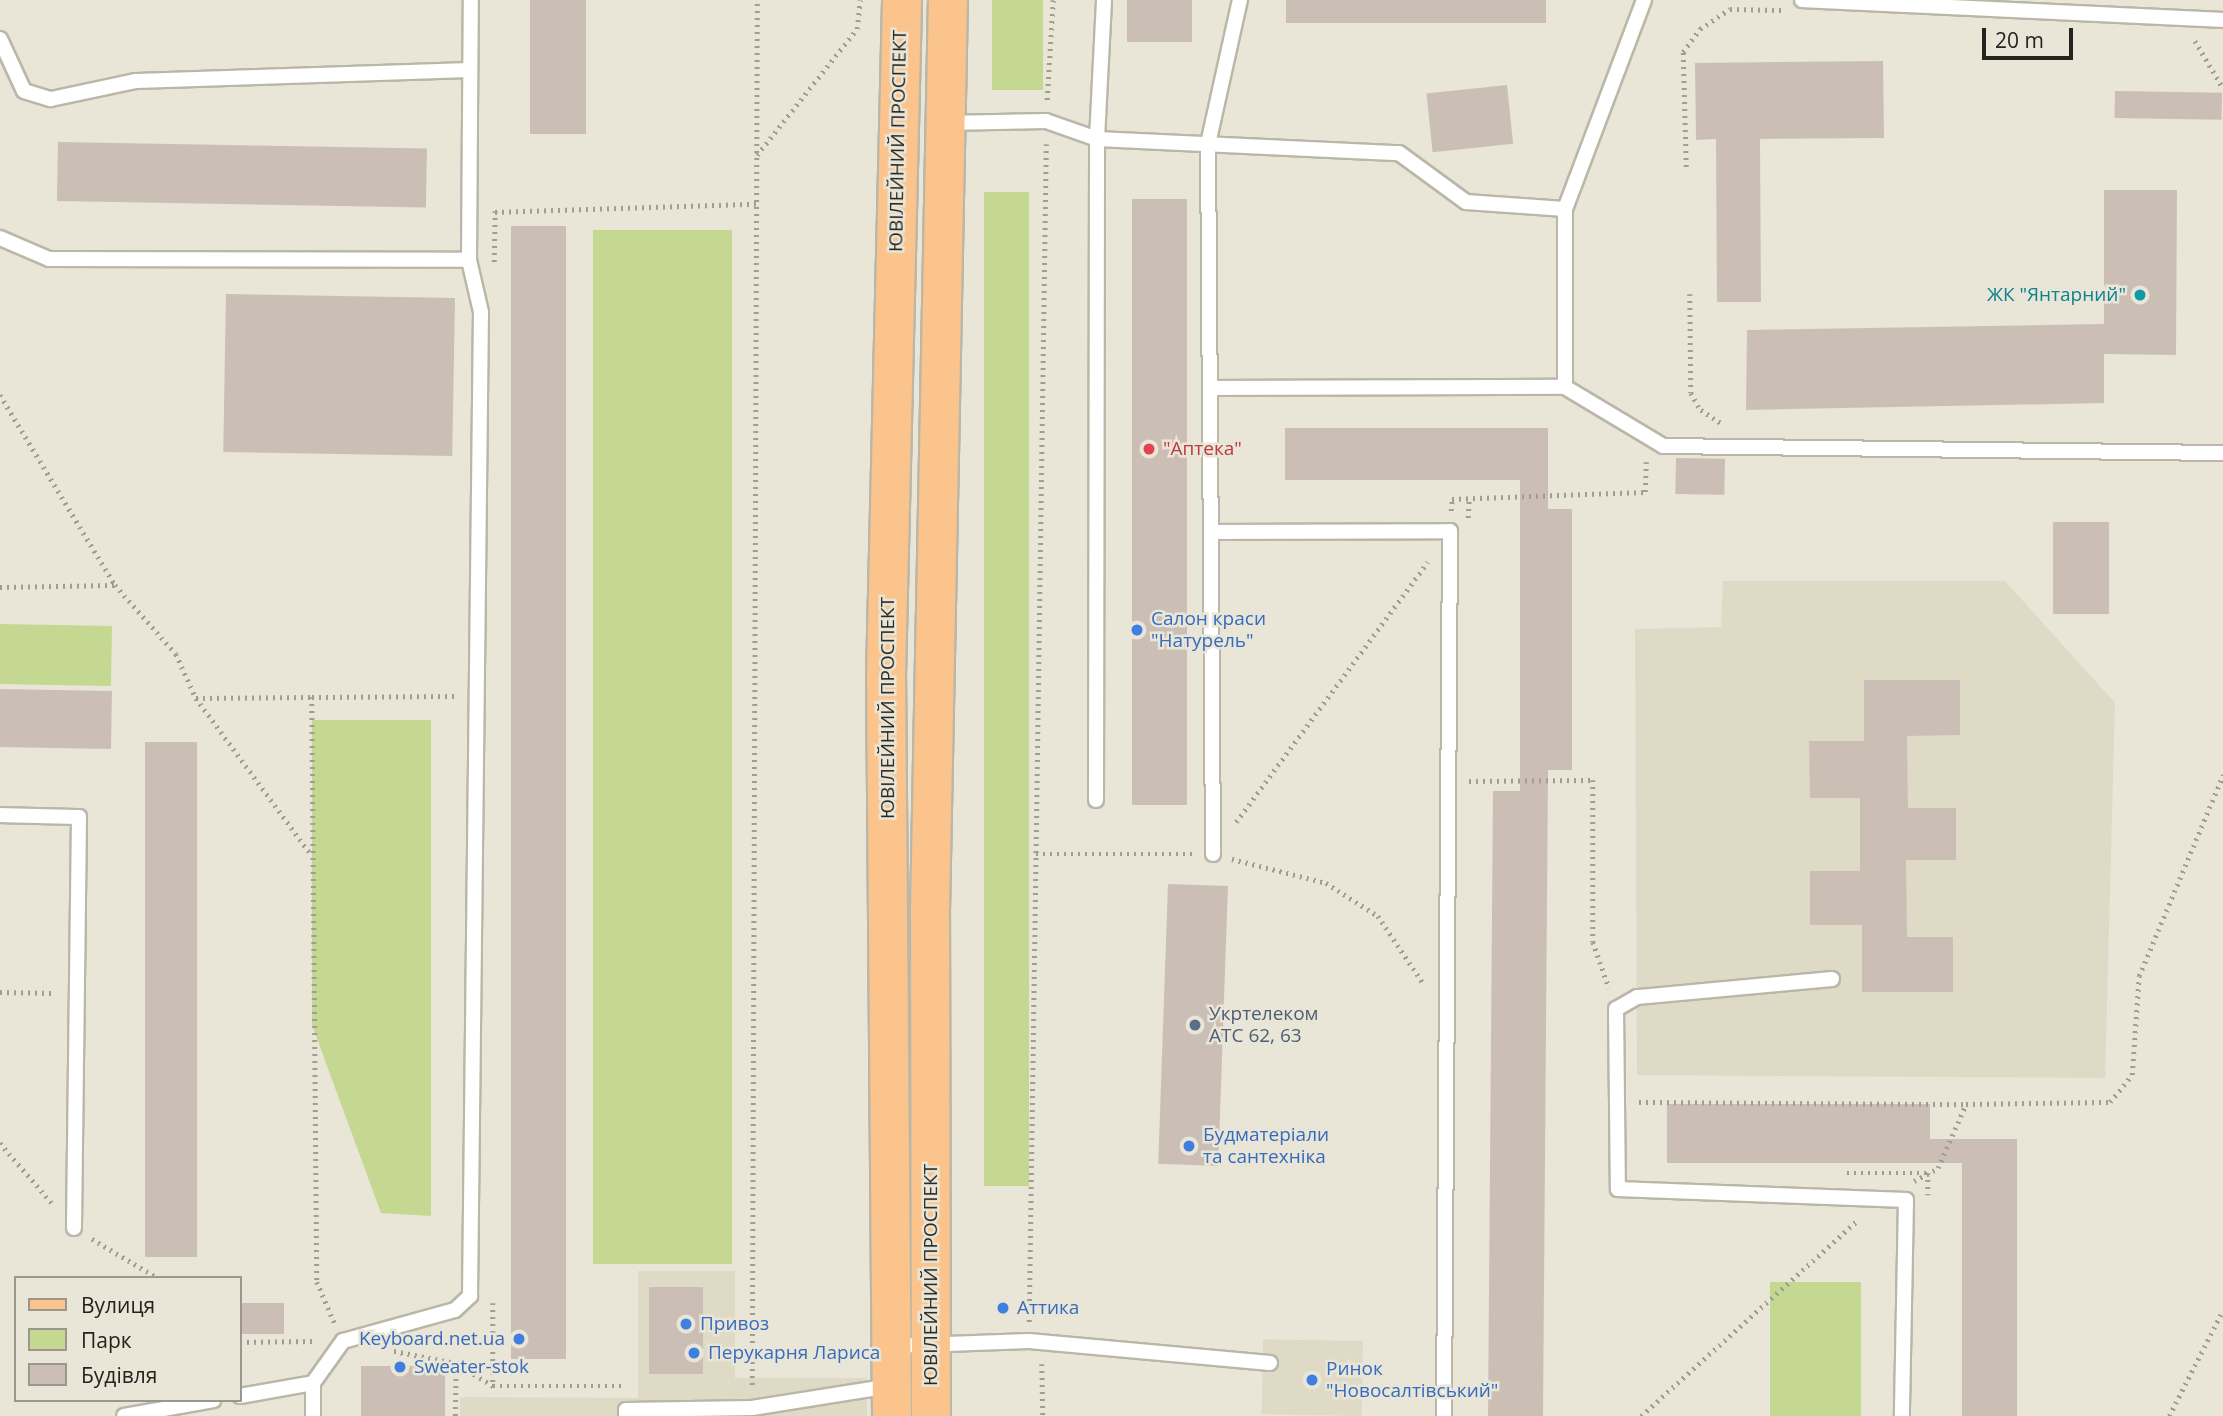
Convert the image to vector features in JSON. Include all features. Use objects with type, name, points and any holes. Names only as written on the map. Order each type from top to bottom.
[{"type":"main road","name":"ЮВІЛЕЙНИЙ ПРОСПЕКТ","points":[[892,1401],[886,676],[902,0]]},
{"type":"main road","name":"ЮВІЛЕЙНИЙ ПРОСПЕКТ","points":[[932,1416],[930,1345],[940,333],[948,0]]},
{"type":"main road","points":[[895,333],[940,333]]},
{"type":"lane","points":[[313,1416],[313,1383],[343,1341],[455,1310],[470,1296],[481,312],[469,260],[471,0]]},
{"type":"lane","points":[[1096,800],[1097,139],[1104,0]]},
{"type":"lane","points":[[1213,854],[1214,532],[1209,145],[1240,0]]},
{"type":"lane","points":[[1565,387],[1565,209],[1644,0]]},
{"type":"lane","points":[[1799,5],[2223,20]]},
{"type":"lane","points":[[0,39],[24,91],[51,99],[136,80],[470,70]]},
{"type":"lane","points":[[946,123],[1046,121],[1097,139],[1399,153],[1466,202],[1565,209]]},
{"type":"lane","points":[[0,238],[49,259],[469,260]]},
{"type":"lane","points":[[1212,388],[1565,387],[1646,431],[1663,446],[2223,453]]},
{"type":"lane","points":[[1214,532],[1450,531],[1444,1416]]},
{"type":"lane","points":[[0,815],[79,817],[74,1228]]},
{"type":"lane","points":[[1832,979],[1637,997],[1616,1009],[1618,1189],[1906,1200],[1902,1416]]},
{"type":"lane","points":[[892,1346],[1029,1341],[1270,1363]]},
{"type":"lane","points":[[242,1396],[313,1383]]},
{"type":"lane","points":[[626,1416],[626,1410],[752,1412],[892,1401]]},
{"type":"lane","points":[[124,1416],[203,1402]]},
{"type":"path","points":[[752,1412],[757,0]]},
{"type":"path","points":[[756,156],[857,29],[860,0]]},
{"type":"path","points":[[1043,1416],[1042,1359],[1029,1341],[1046,121],[1053,0]]},
{"type":"path","points":[[1686,167],[1683,52],[1700,29],[1730,9],[1799,5]]},
{"type":"path","points":[[495,212],[756,204]]},
{"type":"path","points":[[1690,294],[1692,393],[1701,410],[1733,431]]},
{"type":"path","points":[[0,395],[115,585],[176,654],[196,698],[312,856]]},
{"type":"path","points":[[1213,854],[1450,531],[1452,499],[1645,492],[1646,431]]},
{"type":"path","points":[[0,587],[115,585]]},
{"type":"path","points":[[196,698],[477,696]]},
{"type":"path","points":[[312,697],[317,1282],[343,1341]]},
{"type":"path","points":[[1617,1102],[2110,1102],[2133,1075],[2138,976],[2223,775]]},
{"type":"path","points":[[1465,781],[1593,780],[1593,942],[1616,1009]]},
{"type":"path","points":[[1036,854],[1213,854],[1326,883],[1378,916],[1425,991]]},
{"type":"path","points":[[0,992],[76,993]]},
{"type":"path","points":[[1641,1416],[1881,1199],[1938,1168],[1966,1104]]},
{"type":"path","points":[[0,1143],[74,1228],[155,1276]]},
{"type":"path","points":[[1832,1172],[1928,1173]]},
{"type":"path","points":[[1928,1173],[1928,1200]]},
{"type":"path","points":[[493,1290],[493,1386]]},
{"type":"path","points":[[2169,1416],[2223,1310]]},
{"type":"path","points":[[242,1342],[343,1341],[456,1363],[493,1386],[629,1386]]},
{"type":"path","points":[[455,1416],[456,1363]]},
{"type":"path","points":[[739,1387],[752,1387]]},
{"type":"shaded area","points":[[1723,581],[2005,581],[2115,703],[2105,1078],[1637,1075],[1635,629],[1721,627]]},
{"type":"shaded area","name":"Привоз","points":[[638,1271],[735,1271],[735,1378],[867,1378],[867,1416],[460,1416],[460,1397],[638,1398]]},
{"type":"shaded area","name":"Ринок \"Новосалтівський\"","points":[[1263,1339],[1363,1341],[1362,1416],[1262,1414]]},
{"type":"green space","points":[[992,0],[1043,0],[1043,90],[992,90]]},
{"type":"green space","points":[[984,192],[1029,192],[1029,1186],[984,1186]]},
{"type":"green space","points":[[593,230],[732,230],[732,1264],[593,1264]]},
{"type":"green space","points":[[0,624],[112,626],[111,686],[0,684]]},
{"type":"green space","points":[[312,720],[431,720],[431,1216],[381,1213],[312,1025]]},
{"type":"green space","points":[[1770,1282],[1861,1282],[1861,1416],[1770,1416]]},
{"type":"building","points":[[530,0],[586,0],[586,134],[530,134]]},
{"type":"building","points":[[1127,0],[1192,0],[1192,42],[1127,42]]},
{"type":"building","points":[[1286,0],[1546,0],[1546,23],[1286,23]]},
{"type":"building","points":[[1883,61],[1884,138],[1760,139],[1761,302],[1717,302],[1716,139],[1696,140],[1695,63]]},
{"type":"building","points":[[1507,85],[1513,144],[1433,152],[1426,93]]},
{"type":"building","points":[[2115,91],[2222,93],[2222,120],[2115,118]]},
{"type":"building","points":[[58,142],[427,148],[426,207],[57,201]]},
{"type":"building","name":"ЖК \"Янтарний\"","points":[[2104,190],[2177,190],[2176,355],[2104,354],[2104,403],[1746,410],[1747,330],[2104,324]]},
{"type":"building","points":[[1132,199],[1187,199],[1187,805],[1132,805]]},
{"type":"building","points":[[511,226],[566,226],[566,1359],[511,1359]]},
{"type":"building","points":[[226,294],[455,298],[452,456],[223,452]]},
{"type":"building","points":[[1285,428],[1548,428],[1548,509],[1572,509],[1572,770],[1548,770],[1543,1416],[1488,1416],[1493,791],[1520,791],[1520,480],[1285,480]]},
{"type":"building","points":[[1676,458],[1725,459],[1724,495],[1675,494]]},
{"type":"building","points":[[2053,522],[2109,522],[2109,614],[2053,614]]},
{"type":"building","points":[[1864,680],[1960,680],[1960,735],[1907,736],[1908,808],[1956,808],[1956,860],[1906,860],[1907,937],[1953,937],[1953,992],[1862,992],[1862,925],[1810,925],[1810,871],[1860,871],[1860,798],[1810,798],[1809,741],[1864,741]]},
{"type":"building","points":[[0,689],[112,691],[111,749],[0,747]]},
{"type":"building","points":[[145,742],[197,742],[197,1257],[145,1257]]},
{"type":"building","name":"Укртелеком АТС 62, 63","points":[[1168,884],[1228,886],[1218,1166],[1158,1164]]},
{"type":"building","points":[[1667,1104],[1930,1104],[1930,1139],[2017,1139],[2017,1416],[1962,1416],[1962,1163],[1667,1163]]},
{"type":"building","points":[[649,1287],[703,1287],[703,1374],[649,1374]]},
{"type":"building","points":[[242,1303],[284,1303],[284,1334],[242,1334]]},
{"type":"building","points":[[361,1366],[445,1366],[445,1416],[361,1416]]},
{"type":"place","name":"ЖК \"Янтарний\"","points":[[2140,295]]},
{"type":"place","name":"\"Аптека\"","points":[[1149,449]]},
{"type":"place","name":"Салон краси \"Натурель\"","points":[[1137,630]]},
{"type":"place","name":"Укртелеком АТС 62, 63","points":[[1195,1025]]},
{"type":"place","name":"Будматеріали та сантехніка","points":[[1189,1146]]},
{"type":"place","name":"Аттика","points":[[1003,1308]]},
{"type":"place","name":"Привоз","points":[[686,1324]]},
{"type":"place","name":"Keyboard.net.ua","points":[[519,1339]]},
{"type":"place","name":"Перукарня Лариса","points":[[694,1353]]},
{"type":"place","name":"Sweater-stok","points":[[400,1367]]},
{"type":"place","name":"Ринок \"Новосалтівський\"","points":[[1312,1380]]}]
